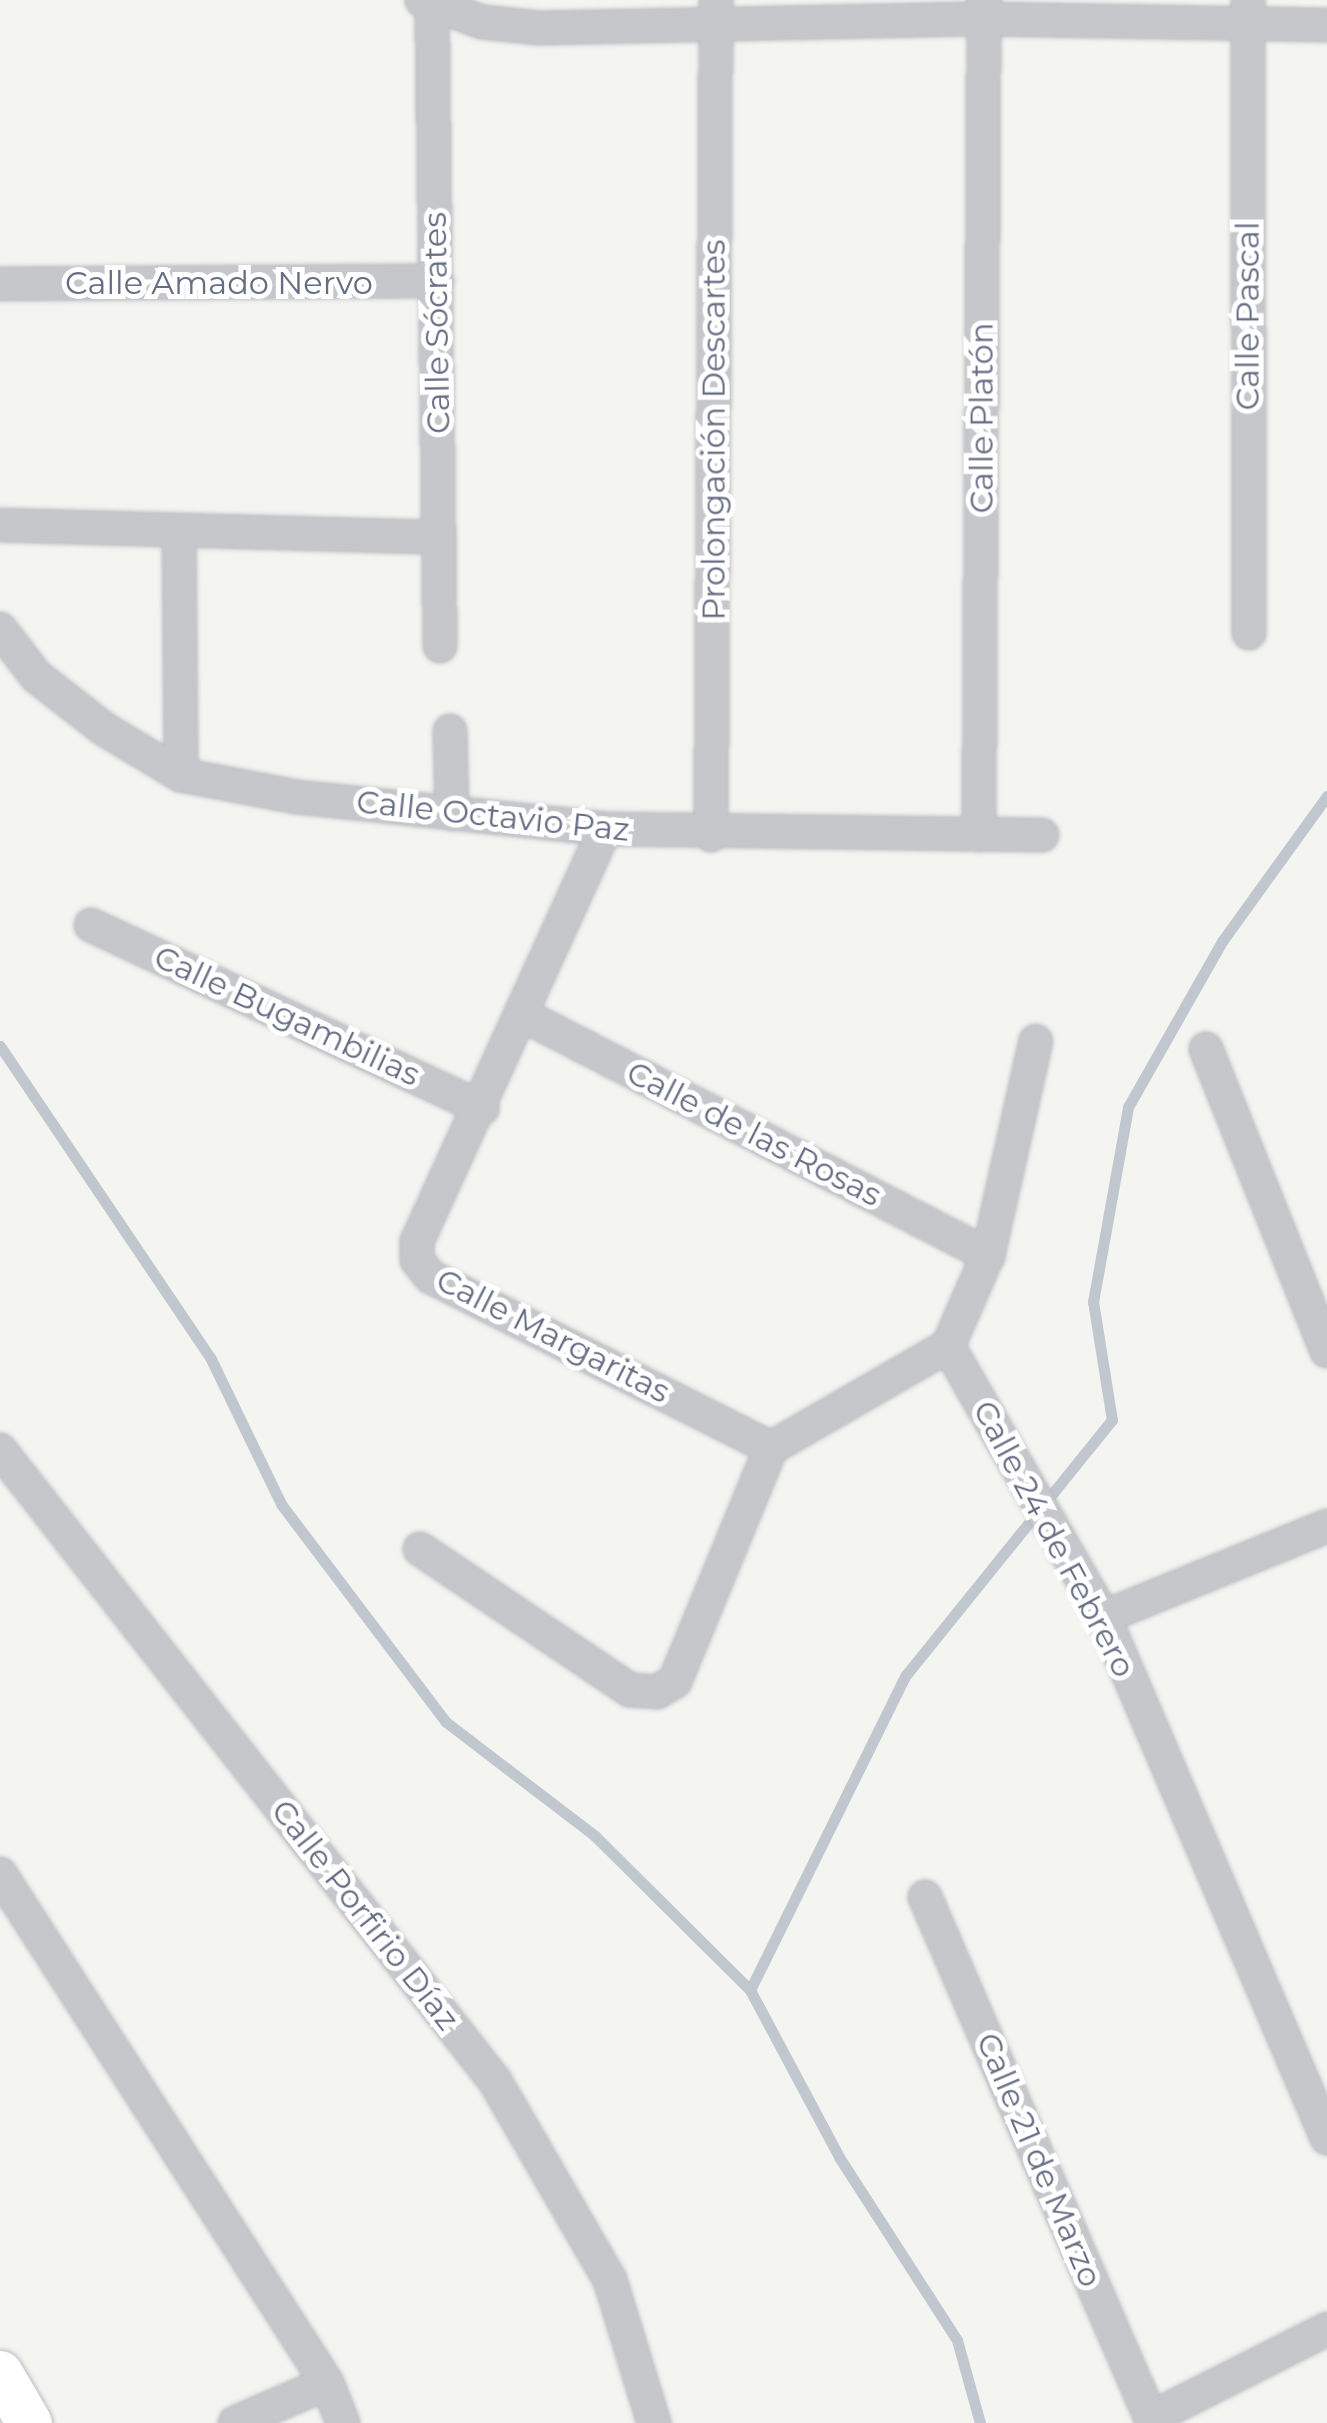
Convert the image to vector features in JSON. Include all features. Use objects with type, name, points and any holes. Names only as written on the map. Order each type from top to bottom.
[{"type":"street","points":[[428,2],[482,22],[540,28],[716,12],[984,10],[1248,12],[1327,24]]},
{"type":"street","name":"Calle Sócrates","points":[[428,2],[438,281],[440,646]]},
{"type":"street","name":"Calle Platón","points":[[979,836],[984,10]]},
{"type":"street","name":"Prolongación Descartes","points":[[711,836],[716,12]]},
{"type":"street","name":"Calle Pascal","points":[[1248,12],[1249,632]]},
{"type":"street","name":"Calle Amado Nervo","points":[[0,284],[438,281]]},
{"type":"street","points":[[0,525],[438,537]]},
{"type":"street","points":[[179,531],[181,775]]},
{"type":"street","name":"Calle Octavio Paz","points":[[0,630],[36,676],[104,729],[181,775],[297,797],[606,829],[711,836],[1042,836]]},
{"type":"street","points":[[450,730],[452,814]]},
{"type":"street","name":"Calle Margaritas","points":[[606,829],[482,1108],[417,1241],[417,1260],[431,1277],[771,1448]]},
{"type":"street","name":"Calle Bugambilias","points":[[91,925],[482,1108]]},
{"type":"street","name":"Calle de las Rosas","points":[[521,1014],[988,1255]]},
{"type":"street","points":[[420,1550],[630,1690],[657,1692],[675,1681],[771,1448],[948,1346],[988,1255],[1036,1041]]},
{"type":"street","points":[[1206,1049],[1327,1351]]},
{"type":"street","name":"Calle 24 de Febrero","points":[[948,1346],[1104,1618],[1327,2138]]},
{"type":"street","name":"Calle Porfirio Díaz","points":[[0,1450],[496,2081],[610,2280],[654,2423]]},
{"type":"street","points":[[1104,1618],[1327,1526]]},
{"type":"street","points":[[0,1874],[327,2383],[343,2423]]},
{"type":"street","name":"Calle 21 de Marzo","points":[[926,1897],[1152,2421]]},
{"type":"street","points":[[1152,2421],[1327,2328]]},
{"type":"street","points":[[0,2373],[29,2423]]},
{"type":"street","points":[[234,2423],[327,2383]]},
{"type":"waterway","points":[[750,1990],[906,1675],[1112,1420],[1093,1302],[1128,1107],[1223,940],[1327,796]]},
{"type":"waterway","points":[[0,1046],[211,1359],[281,1504],[446,1722],[595,1836],[750,1990],[839,2157],[957,2340],[980,2423]]}]
